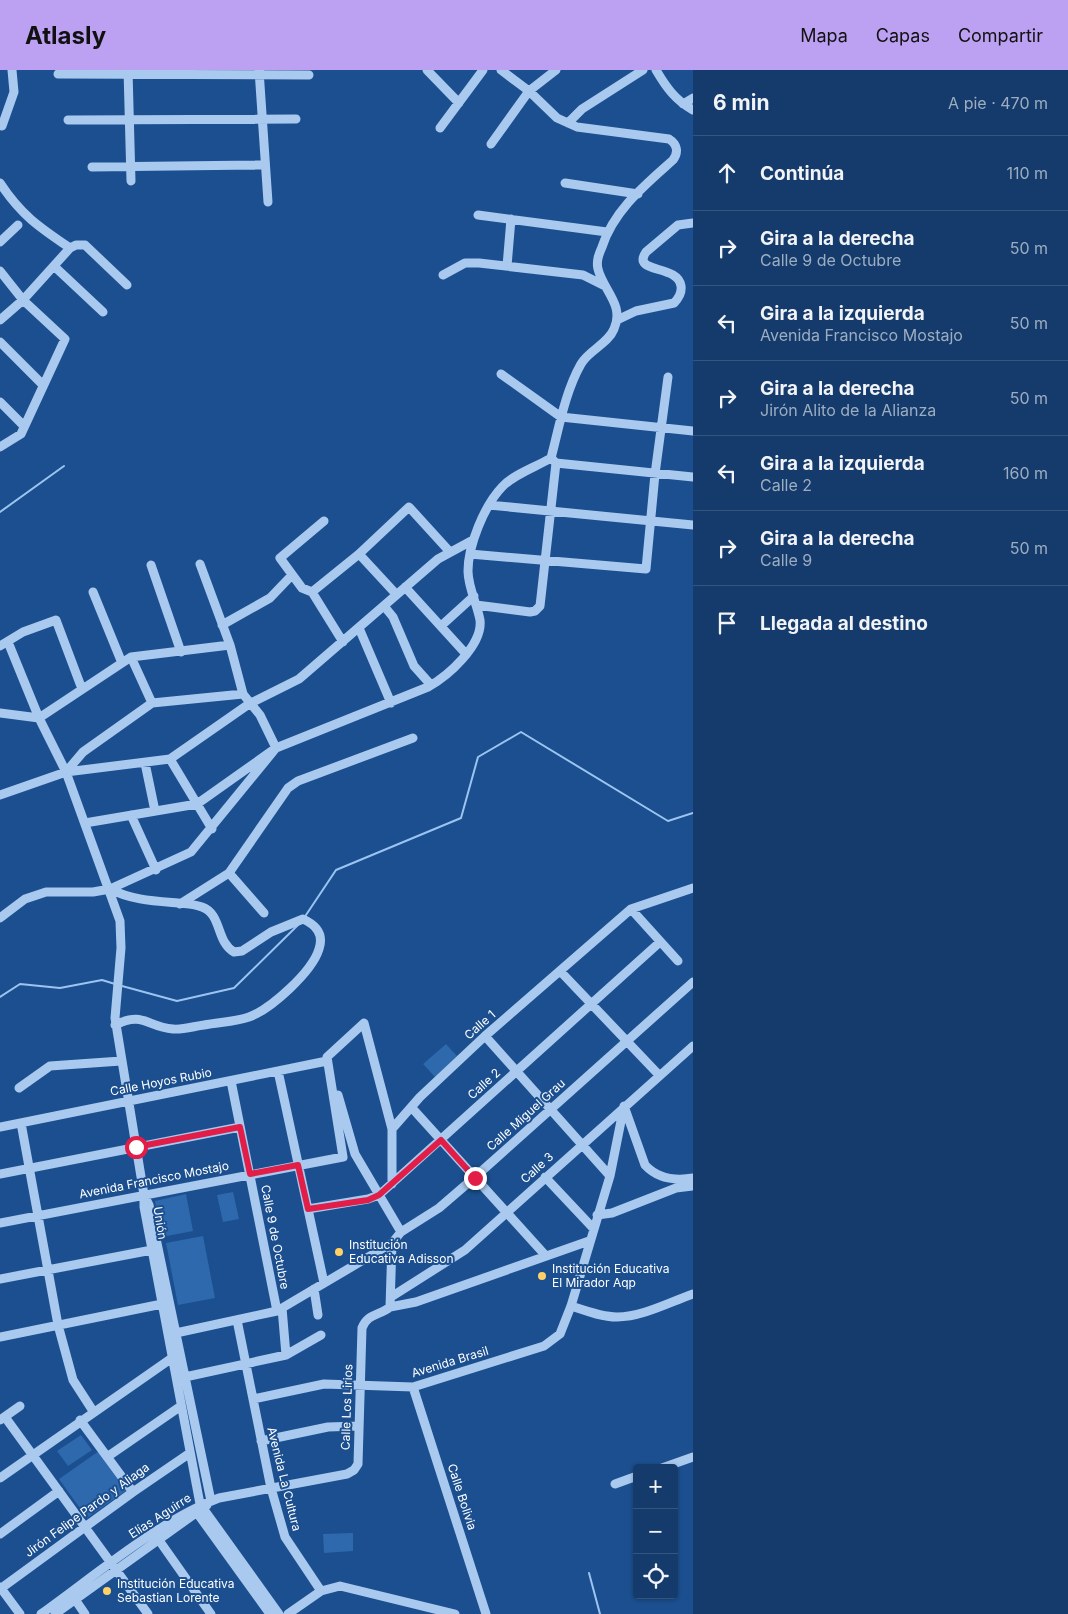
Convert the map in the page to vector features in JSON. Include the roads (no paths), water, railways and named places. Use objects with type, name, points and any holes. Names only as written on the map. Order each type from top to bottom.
[{"type":"street","points":[[2,126],[14,92],[12,70]]},
{"type":"street","points":[[427,70],[459,103]]},
{"type":"street","points":[[440,128],[483,70]]},
{"type":"street","points":[[441,626],[475,600],[535,611],[540,606],[551,511],[554,461],[561,417],[580,365],[588,354],[607,339],[614,330],[617,320],[617,309],[597,263],[607,232],[616,216],[676,157],[677,148],[672,141],[631,132],[576,127],[557,118],[529,91],[501,70]]},
{"type":"street","points":[[491,144],[529,91],[556,70]]},
{"type":"street","points":[[568,123],[582,109],[643,70]]},
{"type":"street","points":[[656,70],[668,91],[693,110]]},
{"type":"street","points":[[128,72],[131,182]]},
{"type":"street","points":[[58,74],[212,72],[309,75]]},
{"type":"street","points":[[259,73],[268,202]]},
{"type":"street","points":[[683,104],[693,98]]},
{"type":"street","points":[[68,120],[296,119]]},
{"type":"street","points":[[92,167],[264,165]]},
{"type":"street","points":[[0,183],[11,199],[36,226],[70,248]]},
{"type":"street","points":[[565,183],[638,194]]},
{"type":"street","points":[[478,215],[607,232]]},
{"type":"street","points":[[507,266],[511,220]]},
{"type":"street","points":[[617,320],[636,311],[674,303],[678,299],[682,288],[678,278],[669,272],[648,268],[644,263],[643,257],[678,225],[693,223]]},
{"type":"street","points":[[0,242],[18,225]]},
{"type":"street","points":[[0,320],[23,300],[55,267],[70,248],[76,245],[85,245],[127,285]]},
{"type":"street","points":[[443,275],[464,263],[507,266],[583,275],[607,288]]},
{"type":"street","points":[[55,267],[102,312]]},
{"type":"street","points":[[0,271],[23,300],[64,339],[21,434],[0,447]]},
{"type":"street","points":[[0,342],[43,385]]},
{"type":"street","points":[[501,374],[561,417],[693,431]]},
{"type":"street","points":[[470,554],[646,569],[655,474],[668,377]]},
{"type":"street","points":[[0,402],[24,426]]},
{"type":"street","points":[[85,822],[197,804],[276,748],[431,686],[444,678],[466,654],[478,634],[480,622],[468,573],[470,554],[473,540],[489,505],[506,484],[554,461],[693,478]]},
{"type":"street","points":[[489,505],[693,525]]},
{"type":"street","points":[[312,592],[358,554],[409,507],[450,552]]},
{"type":"street","points":[[324,521],[280,558],[302,588],[312,592],[343,642]]},
{"type":"street","points":[[0,795],[66,772],[170,759],[248,704],[299,679],[438,559],[473,540]]},
{"type":"street","points":[[358,554],[396,594]]},
{"type":"street","points":[[200,564],[230,645],[242,694],[248,704],[260,715],[276,748]]},
{"type":"street","points":[[151,565],[182,652]]},
{"type":"street","points":[[222,624],[270,598],[292,575]]},
{"type":"street","points":[[405,587],[466,654]]},
{"type":"street","points":[[93,592],[122,662]]},
{"type":"street","points":[[384,606],[393,617],[414,666],[431,686]]},
{"type":"street","points":[[82,689],[56,620],[24,632],[4,644],[66,772],[110,889],[120,921],[121,948],[115,1024],[144,1195]]},
{"type":"street","points":[[359,628],[391,702]]},
{"type":"street","points":[[0,713],[39,718],[131,657],[230,645]]},
{"type":"street","points":[[131,657],[152,703]]},
{"type":"street","points":[[66,772],[82,752],[152,703],[242,694]]},
{"type":"street","points":[[180,904],[229,873],[288,788],[298,780],[413,738]]},
{"type":"street","points":[[0,918],[25,899],[46,892],[93,892],[110,889],[156,870],[191,852],[212,829],[276,748]]},
{"type":"street","points":[[170,759],[212,829]]},
{"type":"street","points":[[145,763],[155,811]]},
{"type":"street","points":[[131,815],[156,870]]},
{"type":"street","points":[[229,873],[264,913]]},
{"type":"street","points":[[678,961],[631,909],[693,888]]},
{"type":"street","points":[[110,889],[126,897],[196,905],[209,911],[214,917],[221,940],[227,948],[234,952],[242,951],[271,932],[303,919],[314,924],[320,934],[319,948],[306,969],[265,1010],[248,1017],[174,1029],[138,1018],[128,1018],[115,1024]]},
{"type":"street","name":"Calle 1","points":[[392,1129],[420,1097],[485,1036],[631,909]]},
{"type":"street","name":"Calle 2","points":[[308,1209],[368,1200],[379,1195],[660,942]]},
{"type":"street","points":[[560,971],[660,1075]]},
{"type":"street","name":"Calle Miguel Grau","points":[[176,1333],[279,1309],[392,1243],[401,1232],[439,1208],[475,1178],[693,982]]},
{"type":"street","points":[[392,1184],[392,1129],[364,1023],[331,1053],[327,1061],[355,1154],[401,1232]]},
{"type":"street","points":[[485,1036],[610,1176]]},
{"type":"street","name":"Calle 3","points":[[390,1302],[465,1250],[693,1046]]},
{"type":"street","points":[[19,1088],[50,1066],[122,1061]]},
{"type":"street","name":"Calle Hoyos Rubio","points":[[0,1127],[327,1061]]},
{"type":"street","name":"Avenida Francisco Mostajo","points":[[0,1223],[343,1157],[327,1061]]},
{"type":"street","points":[[278,1071],[324,1283]]},
{"type":"street","name":"Calle 9 de Octubre","points":[[231,1081],[279,1309],[286,1355]]},
{"type":"street","points":[[624,1106],[610,1176],[571,1306],[601,1316],[618,1317],[632,1315],[693,1294]]},
{"type":"street","points":[[624,1106],[645,1165],[659,1176],[672,1179],[693,1178]]},
{"type":"street","points":[[412,1108],[546,1256]]},
{"type":"street","points":[[387,1109],[391,1114],[404,1116]]},
{"type":"street","points":[[21,1123],[58,1326],[73,1380],[94,1411]]},
{"type":"street","points":[[0,1174],[240,1127]]},
{"type":"street","points":[[545,1178],[593,1228]]},
{"type":"street","points":[[672,1179],[676,1188]]},
{"type":"street","points":[[597,1215],[612,1213],[676,1188],[693,1186]]},
{"type":"street","name":"Unión","points":[[144,1195],[144,1207],[199,1509]]},
{"type":"street","name":"Unión","points":[[144,1195],[150,1205],[211,1501]]},
{"type":"street","points":[[392,1243],[390,1302],[416,1302],[589,1241]]},
{"type":"street","points":[[0,1279],[152,1250]]},
{"type":"street","points":[[314,1289],[318,1315]]},
{"type":"street","name":"Calle Los Lirios","points":[[211,1501],[347,1474],[354,1470],[358,1464],[362,1328],[365,1320],[390,1302]]},
{"type":"street","points":[[0,1337],[162,1304]]},
{"type":"street","name":"Avenida Brasil","points":[[253,1399],[324,1384],[414,1387],[544,1346],[560,1334],[571,1306]]},
{"type":"street","name":"Avenida La Cultura","points":[[237,1320],[271,1488],[285,1537],[321,1590]]},
{"type":"street","points":[[185,1377],[286,1355],[321,1334]]},
{"type":"street","points":[[0,1478],[80,1420],[172,1358]]},
{"type":"street","name":"Calle Bolivia","points":[[414,1387],[486,1614]]},
{"type":"street","points":[[20,1406],[2,1418],[33,1455],[148,1614]]},
{"type":"street","points":[[107,1457],[181,1406]]},
{"type":"street","points":[[80,1420],[133,1492]]},
{"type":"street","points":[[262,1441],[328,1427],[358,1426]]},
{"type":"street","name":"Jirón Felipe Pardo y Aliaga","points":[[0,1588],[190,1453]]},
{"type":"street","points":[[673,1464],[693,1457]]},
{"type":"street","points":[[616,1484],[633,1478]]},
{"type":"street","points":[[0,1534],[59,1490]]},
{"type":"street","name":"Elías Aguirre","points":[[41,1614],[72,1596],[211,1501]]},
{"type":"street","points":[[199,1509],[270,1614]]},
{"type":"street","points":[[199,1509],[279,1614]]},
{"type":"street","points":[[156,1537],[211,1614]]},
{"type":"street","points":[[288,1614],[321,1590],[340,1586],[452,1614]]},
{"type":"street","points":[[0,1588],[20,1614]]},
{"type":"street","points":[[72,1596],[86,1614]]},
{"type":"street","name":"Elías Aguirre","points":[[55,1614],[72,1596]]},
{"type":"waterway","points":[[0,512],[64,466]]},
{"type":"waterway","points":[[304,918],[336,870],[461,818],[478,757],[521,732],[668,821],[693,813]]},
{"type":"waterway","points":[[122,986],[177,1001],[234,988],[298,925]]},
{"type":"waterway","points":[[0,997],[20,984],[60,988],[102,980],[115,984]]},
{"type":"waterway","points":[[589,1573],[600,1614]]},
{"type":"place","name":"Institución Educativa Adisson","points":[[339,1252]]},
{"type":"place","name":"Institución Educativa El Mirador Aqp","points":[[542,1276]]},
{"type":"place","name":"Institución Educativa Sebastian Lorente","points":[[107,1591]]}]
